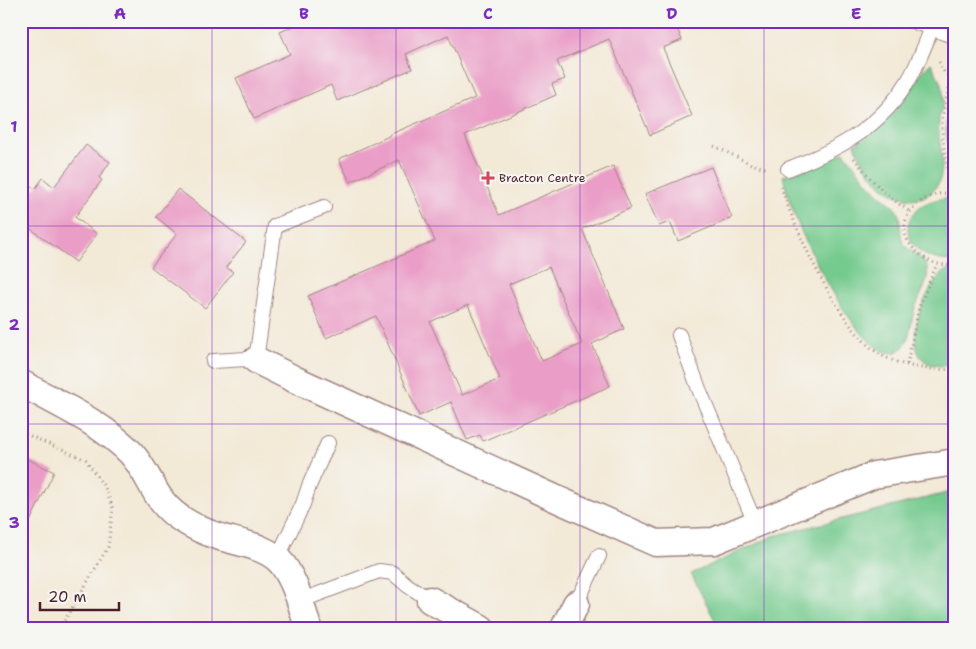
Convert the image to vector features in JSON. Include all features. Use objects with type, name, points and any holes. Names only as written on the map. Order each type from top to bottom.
[{"type":"street","points":[[256,360],[656,543],[714,541],[874,474],[955,462]]},
{"type":"street","points":[[21,383],[94,424],[114,438],[137,461],[162,503],[184,521],[211,534],[262,549],[276,558],[282,564],[300,601],[308,628]]},
{"type":"street","points":[[430,600],[481,628]]},
{"type":"street","points":[[564,628],[576,604]]},
{"type":"lane","points":[[912,21],[955,37]]},
{"type":"lane","points":[[781,173],[845,143],[870,126],[891,104],[912,74],[932,30]]},
{"type":"lane","points":[[213,361],[256,360],[275,226],[324,207]]},
{"type":"lane","points":[[679,335],[699,389],[755,523]]},
{"type":"lane","points":[[276,558],[300,511],[328,443]]},
{"type":"lane","points":[[576,604],[600,556]]},
{"type":"lane","points":[[300,601],[379,571],[393,573],[430,600]]},
{"type":"path","points":[[949,193],[949,169],[942,125],[951,79]]},
{"type":"path","points":[[845,143],[872,181],[890,198],[910,212]]},
{"type":"path","points":[[714,146],[751,164],[781,173],[786,201],[805,248],[844,314],[864,340],[876,351],[894,361],[928,369],[955,369]]},
{"type":"path","points":[[955,194],[949,193],[926,199],[906,216],[904,224],[906,240],[917,253],[928,261],[937,264],[955,264]]},
{"type":"path","points":[[907,364],[919,307],[937,264]]},
{"type":"path","points":[[21,432],[86,460],[105,488],[112,508],[108,547],[60,628]]},
{"type":"green space","points":[[931,63],[943,92],[943,103],[939,116],[942,159],[941,174],[939,182],[929,194],[920,198],[909,199],[888,191],[879,183],[864,164],[855,144],[876,129],[894,111]]},
{"type":"green space","points":[[955,90],[955,171],[947,140],[946,120]]},
{"type":"green space","points":[[844,152],[869,184],[895,208],[900,219],[901,236],[904,244],[922,259],[926,265],[926,282],[914,311],[908,337],[900,350],[887,352],[872,344],[856,327],[826,281],[814,258],[796,220],[788,195],[783,176]]},
{"type":"green space","points":[[947,198],[955,200],[954,261],[935,259],[921,252],[912,243],[908,232],[909,220],[916,210],[929,202]]},
{"type":"green space","points":[[955,267],[955,365],[934,365],[928,363],[919,355],[916,343],[916,328],[920,311],[935,282],[945,272]]},
{"type":"green space","points":[[955,491],[955,628],[719,628],[691,574],[773,536]]},
{"type":"building","name":"Bracton Centre","points":[[306,21],[674,21],[682,40],[663,48],[692,116],[650,135],[609,39],[557,61],[565,79],[552,84],[556,95],[465,135],[499,215],[613,166],[631,208],[582,229],[624,329],[592,344],[610,386],[483,441],[480,435],[467,440],[451,402],[419,416],[376,316],[326,338],[308,296],[435,241],[399,160],[350,182],[339,159],[475,98],[448,35],[406,54],[412,69],[337,101],[331,85],[254,119],[236,78],[290,54],[280,32]],"holes":[[[549,267],[582,344],[542,361],[509,284]],[[468,305],[500,379],[462,395],[430,322]]]},
{"type":"building","points":[[86,145],[110,162],[99,178],[102,180],[75,217],[97,234],[76,262],[21,222],[21,179],[35,189],[43,178],[54,187]]},
{"type":"building","points":[[711,167],[732,218],[678,241],[670,222],[659,226],[645,194]]},
{"type":"building","points":[[178,189],[246,242],[226,267],[233,272],[205,308],[151,267],[177,234],[156,217]]},
{"type":"building","points":[[21,456],[54,472],[21,540]]},
{"type":"place","name":"Bracton Centre","points":[[488,178]]}]
